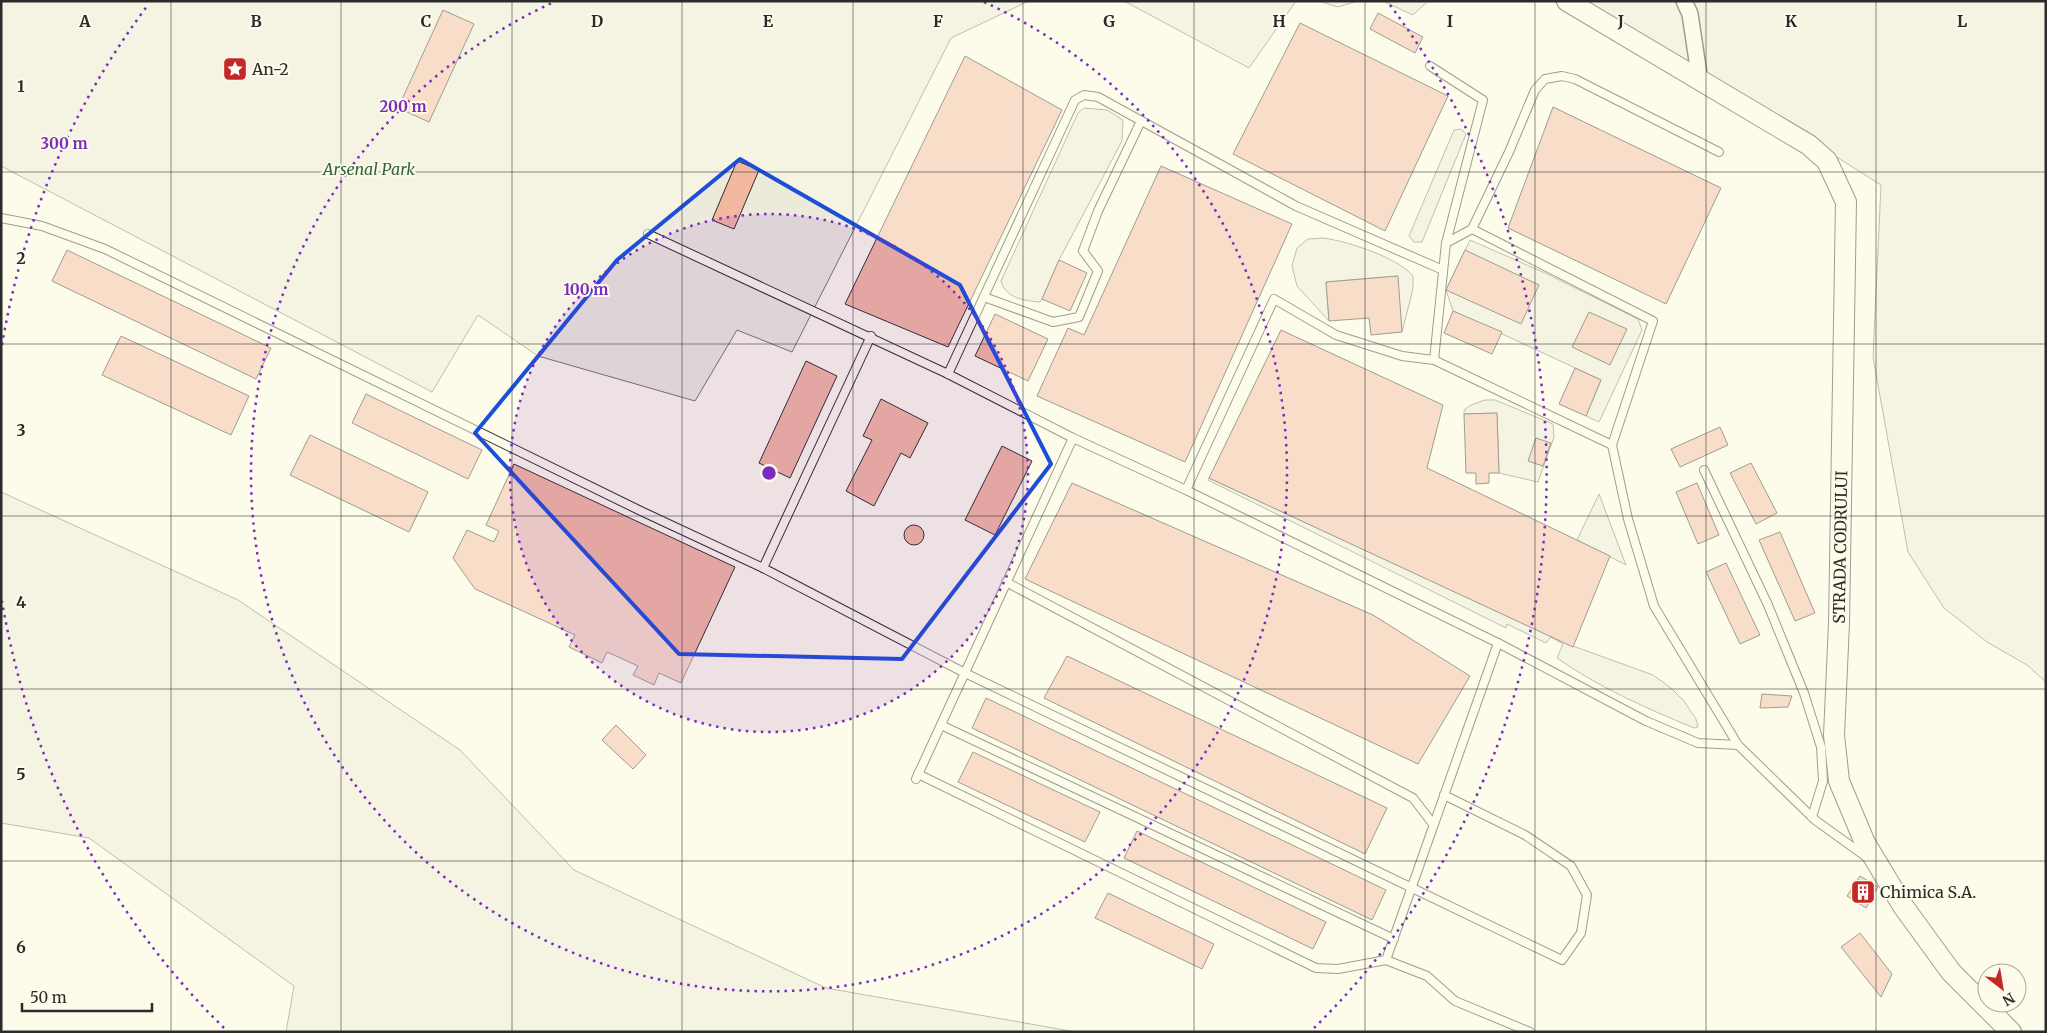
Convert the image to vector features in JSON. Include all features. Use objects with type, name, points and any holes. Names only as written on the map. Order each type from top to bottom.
[{"type":"street","name":"STRADA CODRULUI","points":[[1566,1],[1809,145],[1827,161],[1846,202],[1839,623],[1834,735],[1839,782],[1865,843],[1903,906],[1951,972],[2011,1032]]},
{"type":"street","points":[[1684,1],[1690,14],[1700,81]]},
{"type":"lane","points":[[1430,66],[1483,100],[1446,243],[1434,360]]},
{"type":"lane","points":[[1446,243],[1472,229],[1509,152],[1535,90],[1545,78],[1562,76],[1574,78],[1719,152]]},
{"type":"lane","points":[[948,374],[1075,100],[1084,95],[1098,97],[1296,206],[1443,270]]},
{"type":"lane","points":[[984,297],[1053,322],[1079,317],[1098,271],[1083,251],[1098,211],[1141,121]]},
{"type":"lane","points":[[1,218],[42,226],[105,249],[643,512],[763,568],[965,673],[1562,960],[1581,933],[1587,895],[1571,866],[1525,835],[1444,795]]},
{"type":"lane","points":[[1472,229],[1653,321],[1612,445],[1628,519],[1654,606],[1738,745],[1812,817],[1879,866]]},
{"type":"lane","points":[[648,234],[872,336],[1072,438],[1186,490],[1498,643],[1646,721],[1698,743],[1738,745]]},
{"type":"lane","points":[[1186,490],[1274,299],[1336,335],[1402,356],[1434,360],[1612,445]]},
{"type":"lane","points":[[763,568],[872,336]]},
{"type":"lane","points":[[1072,438],[917,777],[1316,968],[1338,969],[1386,960],[1427,976],[1455,1001],[1530,1032]]},
{"type":"lane","points":[[1704,470],[1771,614],[1804,693],[1818,738],[1823,781],[1812,817]]},
{"type":"lane","points":[[1006,582],[1413,798],[1434,824]]},
{"type":"lane","points":[[1386,960],[1498,643]]},
{"type":"lane","points":[[941,724],[1394,939]]},
{"type":"highlighted area","points":[[740,159],[960,285],[1051,464],[902,659],[679,654],[475,433],[617,260]]},
{"type":"green space","name":"Arsenal Park","points":[[1,1],[1029,1],[951,38],[792,352],[737,330],[695,401],[538,356],[478,315],[432,392],[1,166]]},
{"type":"green space","points":[[1124,1],[1296,1],[1249,68]]},
{"type":"green space","points":[[1319,1],[1357,1],[1338,7]]},
{"type":"green space","points":[[1552,1],[2046,1],[2046,682],[2027,665],[1987,642],[1944,608],[1908,552],[1873,357],[1881,185],[1748,101],[1631,35]]},
{"type":"green space","points":[[1084,108],[1107,110],[1123,120],[1122,141],[1059,260],[1040,302],[1016,298],[1003,287],[1001,281],[1078,113]]},
{"type":"green space","points":[[1461,129],[1466,134],[1422,242],[1414,242],[1409,236],[1454,130]]},
{"type":"green space","points":[[1324,238],[1372,251],[1406,269],[1413,276],[1413,289],[1402,332],[1397,276],[1326,282],[1329,321],[1297,286],[1292,266],[1297,248],[1308,239]]},
{"type":"green space","points":[[1470,240],[1545,273],[1638,319],[1642,330],[1599,422],[1586,416],[1601,380],[1453,311],[1446,290]]},
{"type":"green space","points":[[1485,400],[1495,400],[1553,424],[1554,437],[1538,482],[1499,473],[1497,413],[1464,414],[1464,410],[1471,405]]},
{"type":"green space","points":[[1209,478],[1573,646],[1653,675],[1671,688],[1684,701],[1696,719],[1698,727],[1694,728],[1641,705],[1573,669],[1557,658],[1563,644],[1551,637],[1546,643],[1507,624],[1506,628],[1208,480]]},
{"type":"green space","points":[[1,492],[238,600],[460,750],[574,870],[826,988],[1076,1032],[286,1032],[294,986],[89,838],[1,823]]},
{"type":"green space","points":[[1599,494],[1626,565],[1577,540]]},
{"type":"shaded area","points":[[1383,1],[1428,1],[1413,15]]},
{"type":"building","points":[[443,10],[474,24],[429,122],[398,108]]},
{"type":"building","points":[[1378,13],[1423,37],[1415,53],[1370,29]]},
{"type":"building","points":[[1300,23],[1448,96],[1385,231],[1233,154]]},
{"type":"building","points":[[965,56],[1062,110],[948,347],[845,304]]},
{"type":"building","points":[[1553,107],[1721,188],[1666,304],[1508,228]]},
{"type":"building","points":[[737,161],[759,170],[734,229],[712,220]]},
{"type":"building","points":[[1161,166],[1292,224],[1185,462],[1037,396],[1068,328],[1084,335]]},
{"type":"building","points":[[67,250],[271,348],[256,379],[52,281]]},
{"type":"building","points":[[1465,250],[1539,285],[1521,324],[1446,290]]},
{"type":"building","points":[[1059,260],[1087,273],[1070,311],[1042,299]]},
{"type":"building","points":[[1398,276],[1402,332],[1371,335],[1369,318],[1329,321],[1326,282]]},
{"type":"building","points":[[1453,311],[1502,332],[1492,354],[1444,333]]},
{"type":"building","points":[[1589,312],[1627,329],[1610,365],[1572,347]]},
{"type":"building","points":[[995,314],[1048,339],[1028,381],[975,356]]},
{"type":"building","points":[[1281,330],[1443,405],[1427,468],[1610,556],[1573,647],[1209,478]]},
{"type":"building","points":[[121,336],[249,396],[231,435],[102,375]]},
{"type":"building","points":[[806,361],[837,376],[790,478],[759,463]]},
{"type":"building","points":[[1575,368],[1601,380],[1586,416],[1559,404]]},
{"type":"building","points":[[366,394],[482,450],[468,479],[352,423]]},
{"type":"building","points":[[881,399],[928,423],[910,458],[901,453],[874,506],[846,491],[872,440],[863,436]]},
{"type":"building","points":[[1497,413],[1499,473],[1489,473],[1489,483],[1476,484],[1476,473],[1466,473],[1464,414]]},
{"type":"building","points":[[1720,427],[1728,445],[1680,467],[1671,449]]},
{"type":"building","points":[[310,435],[428,492],[409,532],[290,475]]},
{"type":"building","points":[[1536,438],[1551,443],[1543,466],[1528,461]]},
{"type":"building","points":[[1002,446],[1032,461],[995,535],[965,520]]},
{"type":"building","points":[[1751,463],[1777,513],[1756,524],[1730,473]]},
{"type":"building","points":[[514,464],[735,567],[681,683],[659,673],[654,685],[633,675],[638,666],[607,652],[602,663],[569,647],[575,635],[475,589],[453,558],[467,530],[494,542],[499,531],[486,525]]},
{"type":"building","points":[[1072,483],[1373,615],[1470,676],[1418,764],[1025,579]]},
{"type":"building","points":[[1697,483],[1719,535],[1698,544],[1676,492]]},
{"type":"building","points":[[914,525],[921,528],[924,535],[921,542],[914,545],[907,542],[904,535],[907,528]]},
{"type":"building","points":[[1780,532],[1815,613],[1795,621],[1759,540]]},
{"type":"building","points":[[1726,563],[1760,635],[1740,644],[1706,572]]},
{"type":"building","points":[[1067,656],[1387,808],[1365,854],[1044,698]]},
{"type":"building","points":[[1762,694],[1792,696],[1788,707],[1760,708]]},
{"type":"building","points":[[986,698],[1386,890],[1372,920],[972,728]]},
{"type":"building","points":[[616,725],[646,755],[633,769],[602,740]]},
{"type":"building","points":[[973,752],[1100,812],[1085,842],[958,782]]},
{"type":"building","points":[[1137,831],[1326,922],[1313,949],[1124,858]]},
{"type":"building","name":"Chimica S.A.","points":[[1860,876],[1878,887],[1866,908],[1847,896]]},
{"type":"building","points":[[1108,893],[1214,944],[1202,969],[1095,918]]},
{"type":"building","points":[[1860,933],[1892,974],[1881,997],[1841,947]]},
{"type":"place","name":"An-2","points":[[235,69]]},
{"type":"place","name":"Chimica S.A.","points":[[1863,892]]}]
